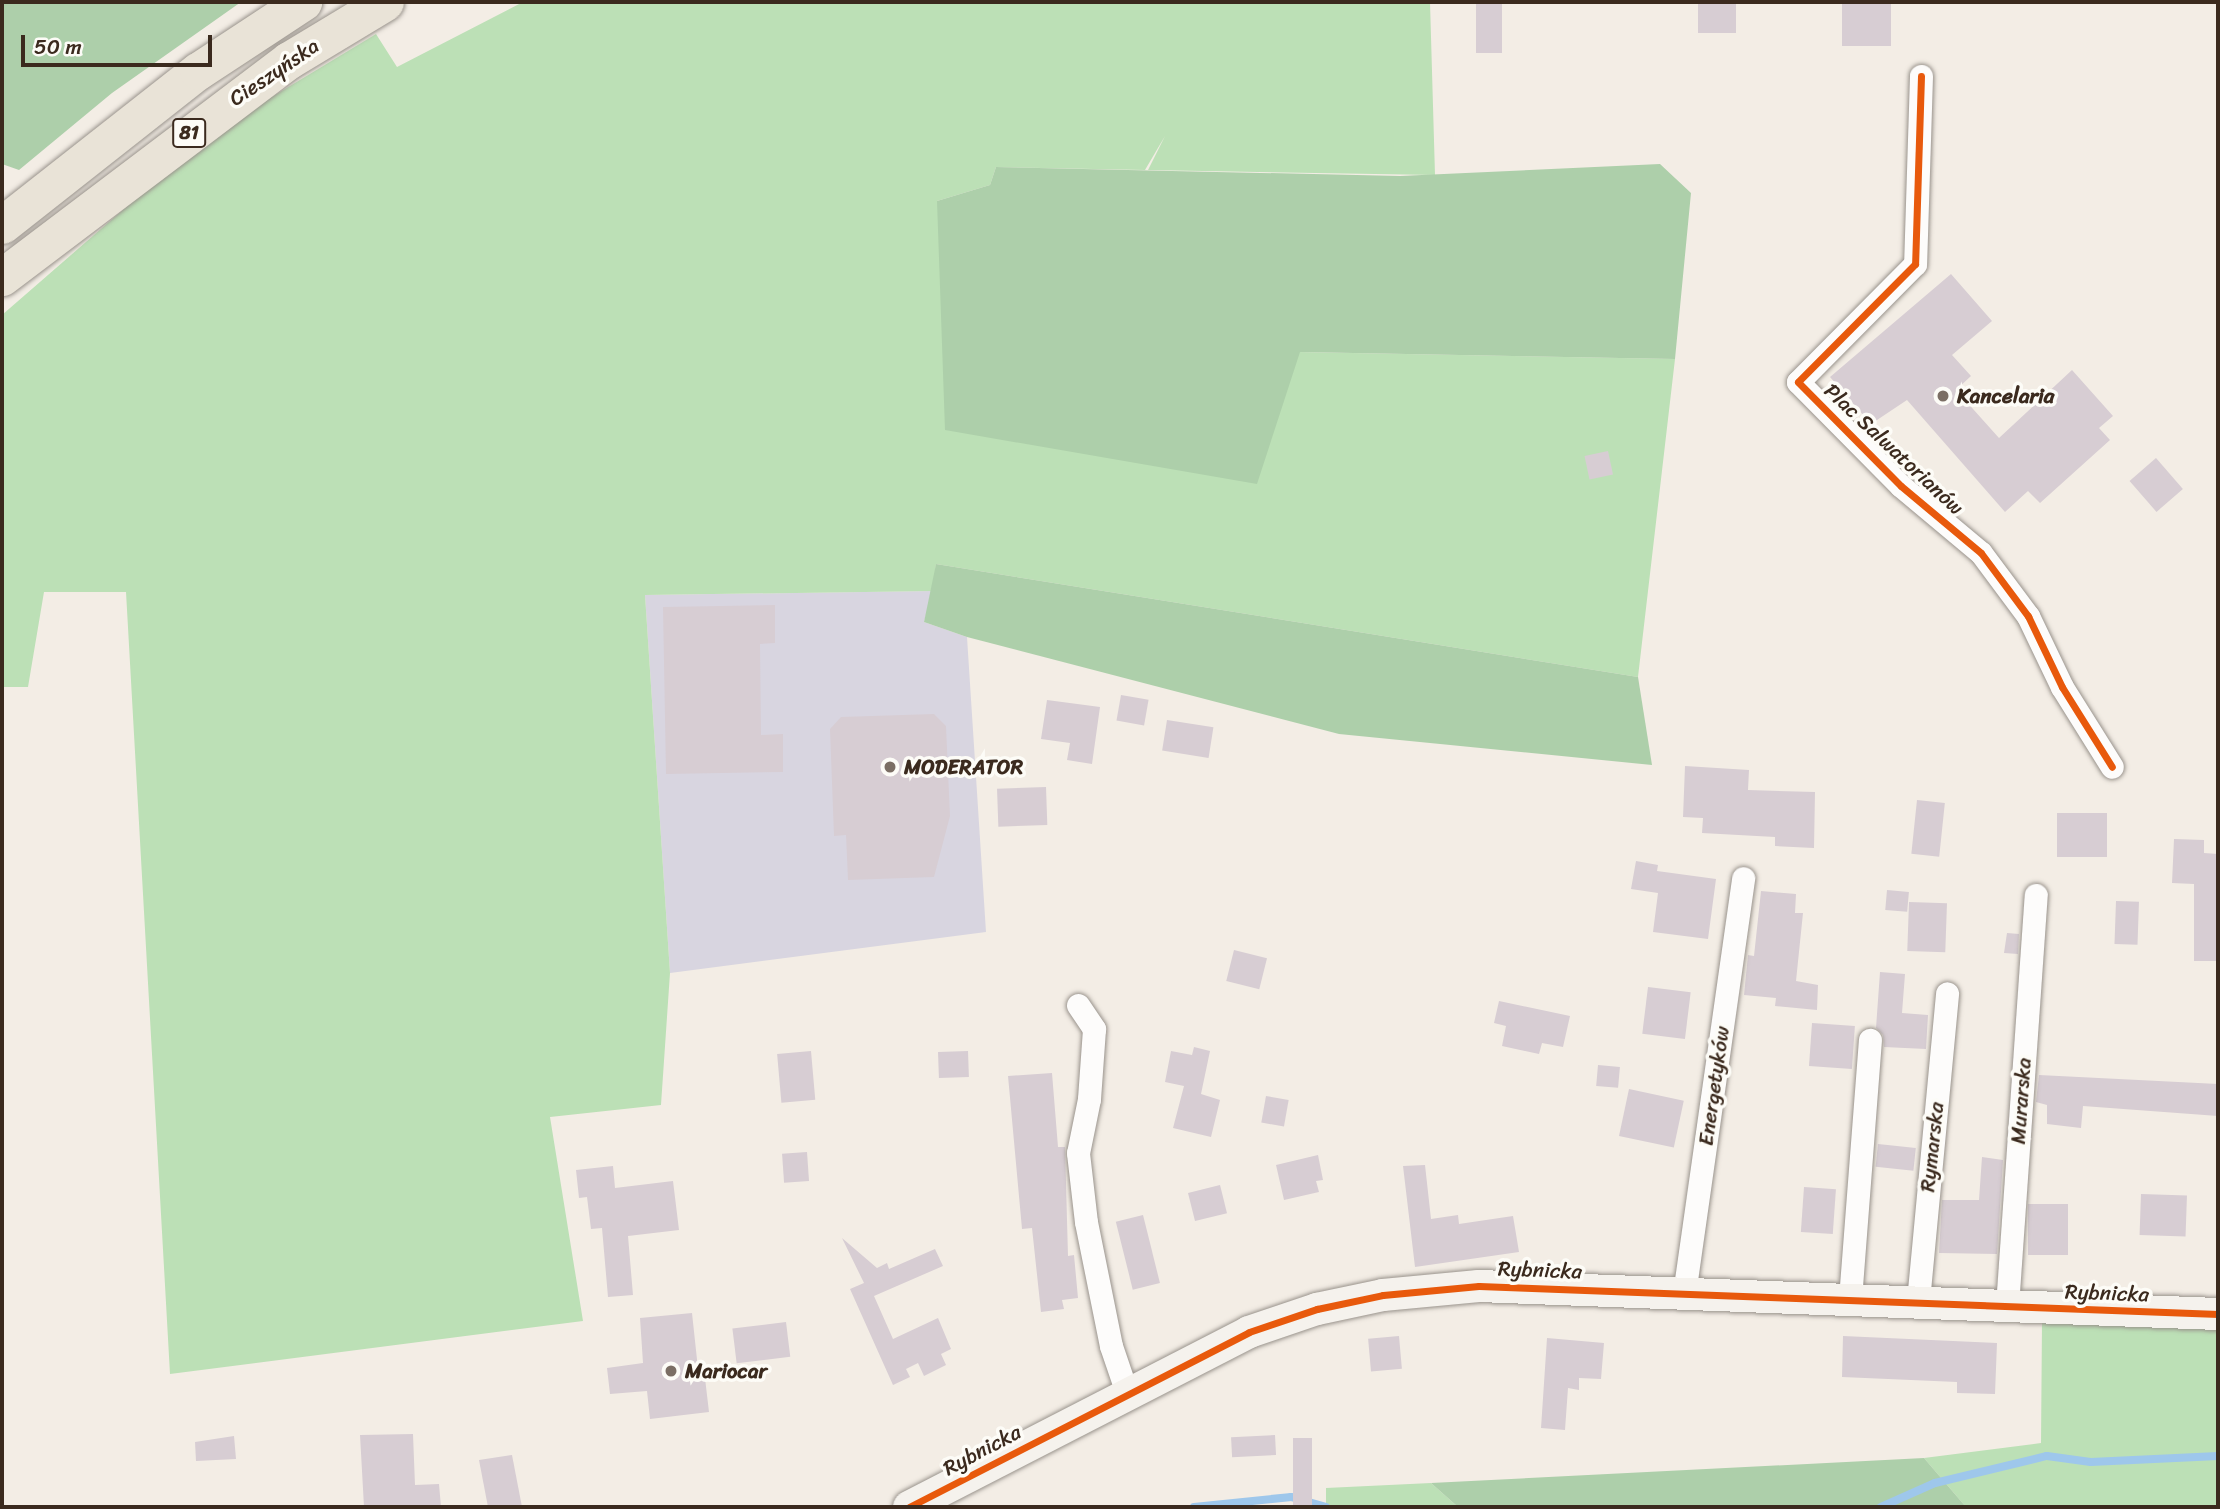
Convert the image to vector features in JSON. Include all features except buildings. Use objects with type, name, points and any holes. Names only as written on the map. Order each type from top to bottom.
[{"type":"main road","name":"Cieszyńska","points":[[2,225],[198,71],[303,2]]},
{"type":"main road","name":"Cieszyńska","points":[[2,277],[289,60],[385,2]]},
{"type":"street","name":"Plac Salwatorianów","points":[[1921,76],[1914,264],[1798,382],[1901,486],[1981,553],[2028,617],[2062,687],[2112,767]]},
{"type":"street","name":"Energetyków","points":[[1684,1294],[1743,878]]},
{"type":"street","name":"Murarska","points":[[2007,1306],[2036,895]]},
{"type":"street","name":"Rymarska","points":[[1918,1301],[1947,993]]},
{"type":"street","points":[[1077,1005],[1094,1029],[1089,1099],[1078,1153],[1086,1222],[1111,1346],[1127,1394]]},
{"type":"street","points":[[1850,1299],[1870,1040]]},
{"type":"street","name":"Rybnicka","points":[[909,1507],[1249,1332],[1317,1309],[1383,1295],[1479,1286],[2218,1314]]},
{"type":"shaded area","points":[[933,591],[924,622],[967,637],[986,932],[670,973],[645,595]]},
{"type":"green space","points":[[2,2],[241,2],[112,93],[19,170],[2,164]]},
{"type":"green space","points":[[523,2],[1430,2],[1435,175],[1148,170],[1165,136],[1145,170],[996,167],[990,185],[937,201],[1299,352],[1675,359],[1638,677],[936,564],[933,591],[645,595],[670,973],[661,1105],[550,1117],[583,1321],[170,1374],[126,592],[44,592],[28,687],[2,687],[2,315],[209,135],[376,34],[397,67]]},
{"type":"green space","points":[[1660,164],[1691,193],[1675,359],[1300,352],[1257,484],[945,430],[937,201],[990,185],[996,167],[1400,176]]},
{"type":"green space","points":[[936,564],[1638,677],[1652,765],[1339,734],[967,637],[924,622]]},
{"type":"green space","points":[[2042,1321],[2218,1321],[2218,1507],[1966,1507],[1924,1458],[2041,1443]]},
{"type":"green space","points":[[1924,1458],[1966,1507],[1458,1507],[1431,1483]]},
{"type":"green space","points":[[1431,1483],[1458,1507],[1326,1507],[1326,1488]]},
{"type":"waterway","points":[[1881,1507],[1935,1483],[2047,1456],[2091,1462],[2218,1456]]},
{"type":"waterway","points":[[1194,1507],[1291,1497],[1326,1507]]},
{"type":"cycle path","points":[[1921,76],[1915,264],[1798,382],[1901,486],[1981,553],[2028,616],[2062,687],[2112,767]]},
{"type":"cycle path","points":[[909,1507],[1249,1332],[1317,1309],[1383,1295],[1479,1286],[2218,1314]]},
{"type":"place","name":"Kancelaria","points":[[1943,396]]},
{"type":"place","name":"MODERATOR","points":[[890,767]]},
{"type":"place","name":"Mariocar","points":[[671,1371]]}]
